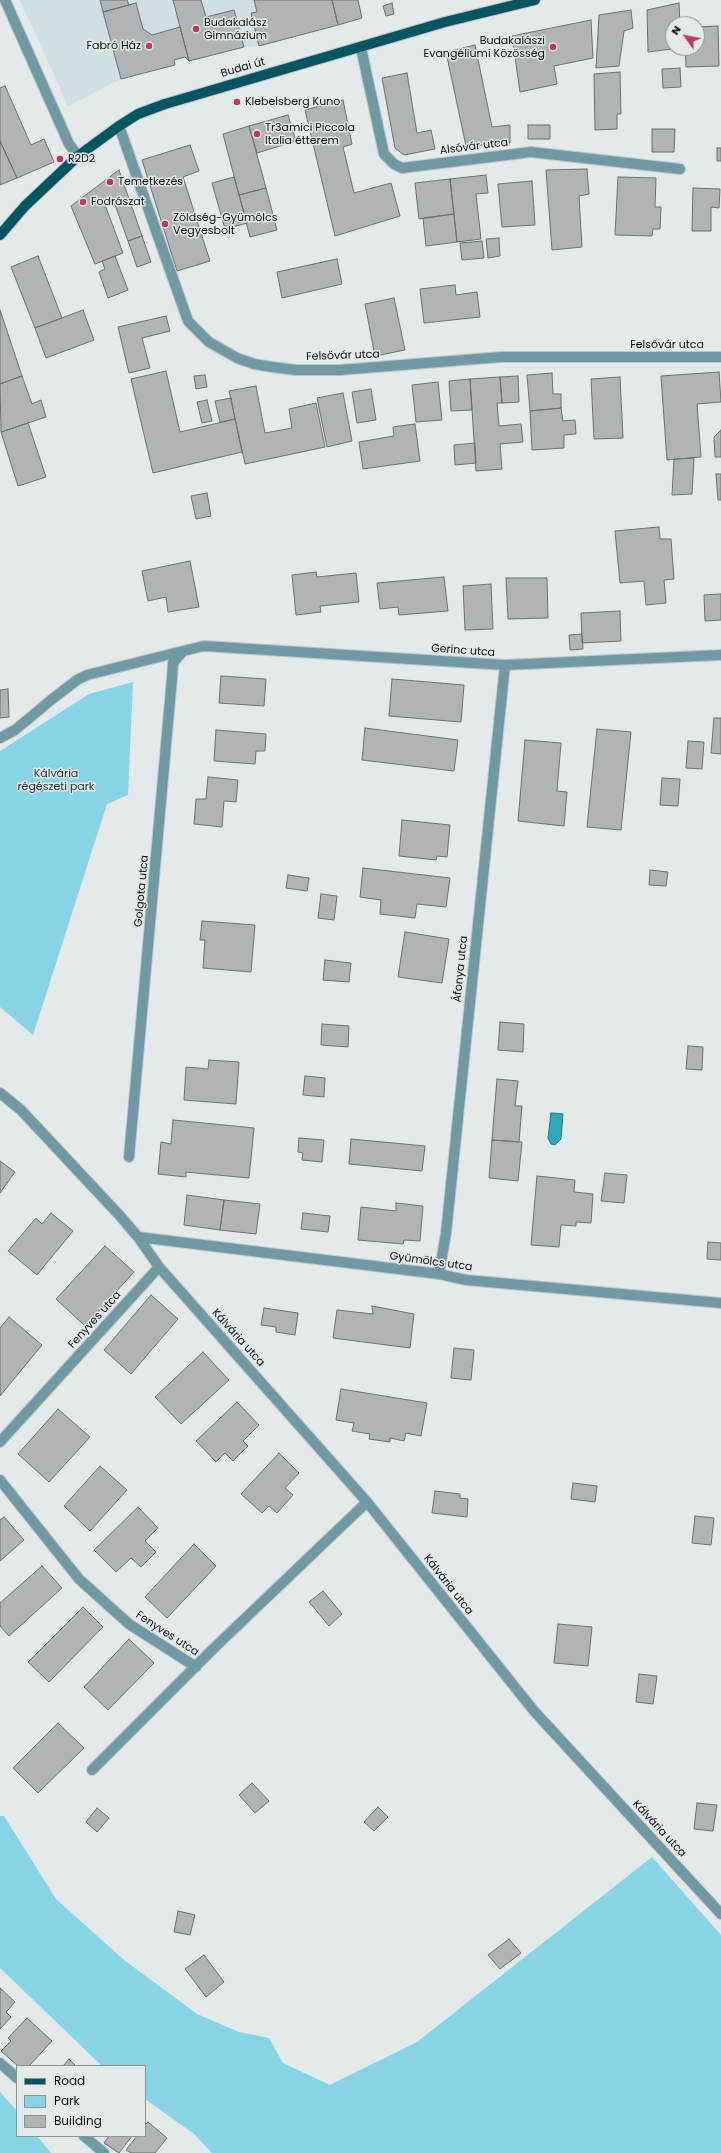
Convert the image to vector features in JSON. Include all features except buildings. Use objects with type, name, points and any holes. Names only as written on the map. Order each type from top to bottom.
[{"type":"main road","name":"Budai út","points":[[0,236],[25,206],[78,156],[138,114],[165,104],[361,48],[445,22],[535,0]]},
{"type":"street","points":[[4,6],[69,144],[78,156]]},
{"type":"street","name":"Alsóvár utca","points":[[361,48],[384,154],[394,164],[402,168],[532,152],[680,169]]},
{"type":"street","name":"Felsővár utca","points":[[119,126],[188,321],[197,332],[222,350],[254,364],[296,370],[340,370],[501,357],[721,357]]},
{"type":"street","name":"Gerinc utca","points":[[183,652],[204,646],[505,665],[721,655]]},
{"type":"street","points":[[0,738],[15,730],[77,680],[87,675],[183,652]]},
{"type":"street","name":"Golgota utca","points":[[129,1157],[173,663],[183,652]]},
{"type":"street","name":"Áfonya utca","points":[[439,1274],[446,1234],[505,665]]},
{"type":"street","points":[[0,1093],[21,1110],[138,1237]]},
{"type":"street","name":"Gyümölcs utca","points":[[138,1237],[439,1274],[466,1280],[721,1303]]},
{"type":"street","name":"Kálvária utca","points":[[138,1237],[159,1267],[367,1502],[534,1712],[721,1914]]},
{"type":"street","name":"Fenyves utca","points":[[0,1442],[159,1267]]},
{"type":"street","name":"Fenyves utca","points":[[0,1480],[79,1579],[129,1624],[196,1667],[367,1502]]},
{"type":"street","points":[[92,1770],[196,1667]]},
{"type":"street","points":[[0,2063],[16,2077]]},
{"type":"street","points":[[85,2137],[104,2153]]},
{"type":"shaded area","points":[[20,0],[332,0],[259,46],[244,47],[189,61],[185,57],[174,60],[175,65],[121,79],[68,106]]},
{"type":"shaded area","points":[[551,1113],[563,1114],[561,1139],[555,1145],[551,1144],[548,1138]]},
{"type":"green space","name":"Kálvária régészeti park","points":[[133,682],[128,795],[107,804],[33,1035],[0,1007],[0,751],[89,694]]},
{"type":"green space","points":[[0,1816],[4,1816],[56,1899],[124,1960],[197,2014],[239,2032],[269,2038],[283,2063],[330,2085],[417,2042],[652,1857],[721,1935],[721,2153],[212,2153],[194,2134],[146,2100],[146,2065],[101,2065],[0,1968]]},
{"type":"green space","points":[[0,2092],[16,2110],[16,2137],[38,2137],[51,2153],[0,2153]]},
{"type":"place","name":"Budakalász Gimnázium","points":[[196,29]]},
{"type":"place","name":"Fabró Ház","points":[[149,46]]},
{"type":"place","name":"Budakalászi Evangéliumi Közösség","points":[[553,47]]},
{"type":"place","name":"Klebelsberg Kuno","points":[[237,102]]},
{"type":"place","name":"Tr3amici Piccola Italia étterem","points":[[257,134]]},
{"type":"place","name":"R2D2","points":[[60,159]]},
{"type":"place","name":"Temetkezés","points":[[110,182]]},
{"type":"place","name":"Fodrászat","points":[[83,202]]},
{"type":"place","name":"Zöldség-Gyümölcs Vegyesbolt","points":[[165,224]]}]
